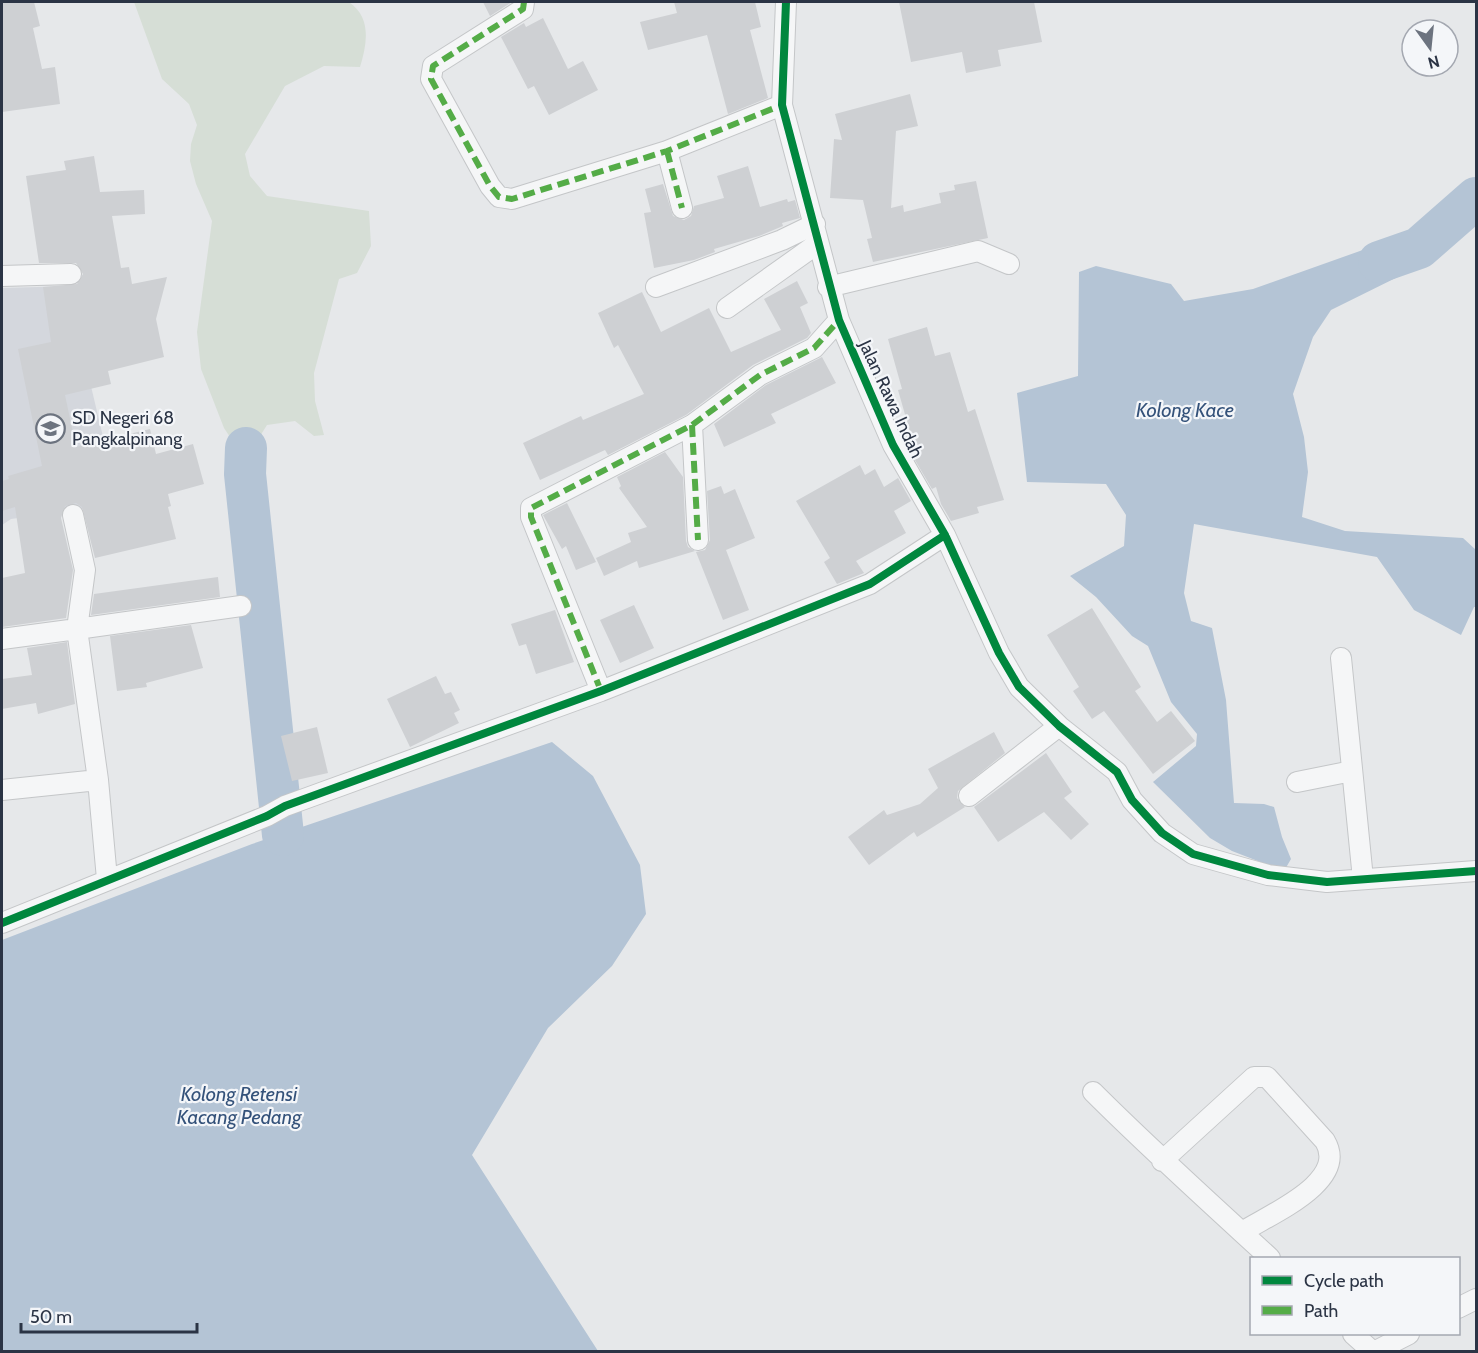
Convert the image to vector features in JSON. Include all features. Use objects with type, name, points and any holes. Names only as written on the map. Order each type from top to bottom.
[{"type":"street","points":[[524,2],[523,9],[430,70],[431,79],[490,186],[500,197],[512,199],[668,151],[782,105]]},
{"type":"street","name":"Jalan Rawa Indah","points":[[788,2],[782,105],[815,224],[828,286],[839,320],[893,445],[945,535],[994,643],[1019,687],[1059,726],[1117,772],[1132,800],[1162,833],[1193,854],[1268,875],[1327,882],[1476,871]]},
{"type":"street","points":[[668,151],[682,208]]},
{"type":"street","points":[[656,286],[782,240],[815,224]]},
{"type":"street","points":[[727,308],[818,244]]},
{"type":"street","points":[[828,286],[978,251],[1009,264]]},
{"type":"street","points":[[2,276],[70,274]]},
{"type":"street","points":[[601,691],[531,517],[531,508],[692,425],[760,375],[814,348],[839,320]]},
{"type":"street","points":[[692,425],[698,540]]},
{"type":"street","points":[[74,515],[85,570],[77,629],[98,780],[107,879]]},
{"type":"street","points":[[2,923],[73,897],[107,879],[267,816],[285,806],[601,691],[870,584],[945,535]]},
{"type":"street","points":[[2,639],[240,606]]},
{"type":"street","points":[[1341,658],[1363,879]]},
{"type":"street","points":[[969,796],[1059,726]]},
{"type":"street","points":[[1297,782],[1352,771]]},
{"type":"street","points":[[2,790],[98,780]]},
{"type":"street","points":[[1162,1161],[1254,1077],[1267,1077],[1325,1141],[1331,1150],[1331,1161],[1327,1174],[1315,1186],[1242,1232]]},
{"type":"street","points":[[1093,1092],[1162,1161],[1269,1257]]},
{"type":"street","points":[[1460,1307],[1476,1299]]},
{"type":"street","points":[[1354,1335],[1374,1352],[1407,1335]]},
{"type":"shaded area","points":[[134,2],[349,2],[361,16],[366,41],[360,67],[324,66],[285,86],[245,154],[250,176],[267,196],[369,211],[371,246],[357,273],[339,279],[314,373],[315,401],[324,435],[314,436],[295,421],[267,425],[252,449],[236,446],[224,428],[201,369],[197,332],[212,221],[196,184],[190,161],[191,144],[197,125],[189,104],[162,79]]},
{"type":"shaded area","name":"SD Negeri 68 Pangkalpinang","points":[[73,286],[75,319],[119,504],[11,519],[2,525],[2,288]]},
{"type":"water","name":"Kolong Kace","points":[[1419,230],[1446,249],[1430,261],[1331,310],[1313,337],[1293,394],[1304,437],[1308,472],[1302,517],[1345,531],[1463,538],[1476,550],[1476,607],[1461,635],[1414,610],[1377,557],[1194,524],[1184,593],[1191,621],[1212,628],[1226,700],[1234,803],[1264,804],[1274,807],[1291,859],[1284,871],[1232,851],[1210,838],[1153,782],[1196,746],[1197,734],[1171,702],[1148,646],[1132,636],[1096,597],[1070,576],[1124,546],[1126,515],[1106,484],[1027,482],[1017,393],[1078,376],[1079,272],[1096,266],[1171,284],[1184,301],[1253,289]]},
{"type":"water","name":"Kolong Retensi Kacang Pedang","points":[[552,742],[593,776],[640,865],[646,914],[612,966],[548,1028],[472,1155],[598,1351],[2,1351],[2,940],[252,844]]},
{"type":"building","points":[[2,2],[34,2],[40,26],[33,28],[42,69],[55,67],[60,104],[2,112]]},
{"type":"building","points":[[483,2],[512,2],[490,16]]},
{"type":"building","points":[[674,2],[755,2],[761,27],[750,30],[768,98],[728,114],[707,35],[648,50],[640,22],[677,13]]},
{"type":"building","points":[[899,2],[1034,2],[1042,42],[998,50],[1001,66],[966,73],[962,52],[911,62]]},
{"type":"building","points":[[543,18],[568,69],[583,61],[598,90],[549,115],[534,86],[528,89],[501,37],[524,23],[526,27]]},
{"type":"building","points":[[910,94],[918,126],[896,131],[891,208],[903,205],[904,212],[941,203],[939,193],[955,190],[954,185],[976,181],[988,238],[873,262],[867,239],[872,238],[863,200],[830,198],[834,139],[842,140],[835,114]]},
{"type":"building","points":[[94,156],[100,192],[144,190],[145,214],[112,216],[121,268],[129,267],[132,284],[167,277],[156,319],[164,357],[108,371],[111,384],[65,395],[76,447],[150,429],[156,454],[193,444],[204,484],[168,494],[171,506],[168,507],[176,539],[95,558],[82,507],[76,503],[65,506],[61,518],[73,570],[66,618],[2,627],[2,578],[25,573],[15,507],[2,511],[2,481],[9,479],[8,476],[42,466],[18,349],[51,342],[43,287],[77,284],[83,274],[76,263],[39,263],[26,176],[66,170],[64,161]]},
{"type":"building","points":[[748,166],[760,207],[787,199],[788,202],[795,200],[800,218],[782,223],[783,226],[759,236],[714,249],[715,252],[694,260],[654,268],[644,213],[651,212],[645,189],[663,184],[673,216],[684,220],[691,216],[694,206],[724,198],[717,176]]},
{"type":"building","points":[[797,281],[808,303],[800,307],[811,333],[807,338],[753,365],[686,415],[608,455],[605,450],[540,480],[523,443],[581,416],[583,420],[644,394],[618,345],[614,348],[598,313],[642,292],[661,332],[709,308],[731,352],[781,330],[764,299]]},
{"type":"building","points":[[927,327],[935,356],[950,352],[968,412],[975,409],[1004,500],[977,507],[979,513],[951,521],[941,504],[936,487],[932,489],[912,455],[905,434],[910,432],[898,390],[902,389],[888,339]]},
{"type":"building","points":[[822,357],[836,383],[771,414],[776,423],[724,447],[714,424],[766,385]]},
{"type":"building","points":[[665,452],[683,477],[686,541],[688,547],[695,551],[639,568],[637,561],[604,576],[596,558],[631,542],[628,533],[647,527],[619,488],[621,486],[617,477]]},
{"type":"building","points":[[860,465],[865,475],[875,469],[884,487],[898,478],[911,501],[894,511],[906,533],[856,561],[864,573],[837,584],[824,562],[830,558],[796,501]]},
{"type":"building","points":[[721,486],[724,494],[735,489],[755,538],[726,550],[749,610],[723,620],[696,552],[705,550],[710,540],[707,491]]},
{"type":"building","points":[[567,503],[596,562],[576,570],[566,546],[562,549],[543,515]]},
{"type":"building","points":[[218,577],[220,597],[91,615],[94,594]]},
{"type":"building","points":[[634,605],[654,648],[620,663],[600,620]]},
{"type":"building","points":[[1092,608],[1141,687],[1135,691],[1157,722],[1171,711],[1195,741],[1153,774],[1104,711],[1092,719],[1073,691],[1079,687],[1047,635]]},
{"type":"building","points":[[555,610],[574,662],[536,674],[526,644],[519,646],[511,624]]},
{"type":"building","points":[[191,625],[203,668],[146,683],[147,687],[117,691],[110,636]]},
{"type":"building","points":[[67,642],[75,704],[38,714],[36,703],[2,709],[2,679],[32,675],[27,648]]},
{"type":"building","points":[[436,676],[445,694],[451,692],[460,710],[454,713],[459,723],[410,747],[387,699]]},
{"type":"building","points":[[317,727],[328,773],[292,781],[281,736]]},
{"type":"building","points":[[994,732],[1005,753],[958,791],[957,798],[965,807],[917,837],[914,832],[869,865],[848,837],[884,810],[887,815],[920,804],[938,788],[928,769]]},
{"type":"building","points":[[1046,753],[1072,792],[1064,798],[1089,824],[1071,840],[1044,812],[998,842],[974,807]]},
{"type":"waterway","points":[[1379,262],[1419,248],[1476,198]]},
{"type":"waterway","points":[[246,448],[245,474],[283,835]]},
{"type":"marked path","points":[[524,2],[523,9],[433,66],[431,79],[490,186],[499,197],[512,199],[667,151],[782,105]]},
{"type":"marked path","points":[[667,151],[682,208]]},
{"type":"marked path","points":[[601,691],[531,517],[531,508],[692,425],[760,375],[814,348],[839,320]]},
{"type":"marked path","points":[[692,425],[698,540]]},
{"type":"cycle path","points":[[786,2],[782,105],[839,320],[893,445],[945,535],[999,653],[1019,687],[1059,726],[1117,772],[1132,800],[1162,833],[1193,854],[1268,875],[1327,882],[1476,871]]},
{"type":"cycle path","points":[[2,923],[267,816],[285,806],[601,691],[870,584],[945,535]]},
{"type":"place","name":"SD Negeri 68 Pangkalpinang","points":[[51,428]]}]
